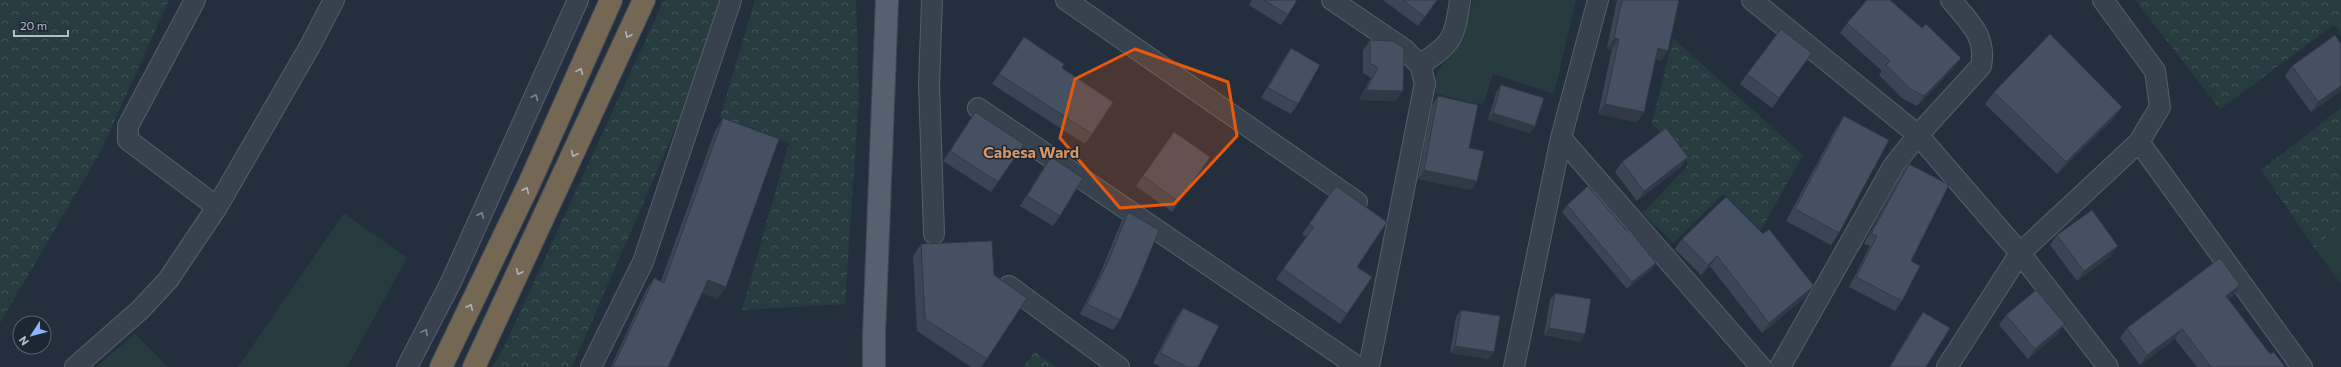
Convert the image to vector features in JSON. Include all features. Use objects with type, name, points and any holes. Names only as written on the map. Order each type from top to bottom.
[{"type":"highway","points":[[441,367],[529,184],[611,0]]},
{"type":"highway","points":[[474,367],[644,0]]},
{"type":"main road","points":[[874,367],[887,0]]},
{"type":"street","points":[[195,0],[128,126],[128,140],[217,207]]},
{"type":"street","points":[[75,367],[140,310],[168,280],[217,207],[310,46],[334,0]]},
{"type":"street","points":[[407,367],[451,282],[578,0]]},
{"type":"street","points":[[592,367],[643,262],[731,0]]},
{"type":"street","points":[[932,0],[929,84],[934,234]]},
{"type":"street","points":[[1066,0],[1382,219]]},
{"type":"street","points":[[1332,0],[1404,49],[1420,65],[1425,83],[1382,219],[1368,367]]},
{"type":"street","points":[[1420,65],[1442,50],[1456,33],[1460,0]]},
{"type":"street","points":[[1514,367],[1561,138],[1598,0]]},
{"type":"street","points":[[1752,0],[1918,135],[2020,253],[2108,367]]},
{"type":"street","points":[[1780,367],[1894,165],[1918,135],[1981,66],[1984,52],[1978,33],[1951,0]]},
{"type":"street","points":[[1947,367],[2020,253],[2139,142],[2160,107],[2155,71],[2103,0]]},
{"type":"street","points":[[978,108],[1358,367]]},
{"type":"street","points":[[1561,138],[1760,367]]},
{"type":"street","points":[[2139,142],[2302,367]]},
{"type":"street","points":[[1009,286],[1119,367]]},
{"type":"street","points":[[874,335],[885,367]]},
{"type":"highlighted area","points":[[1135,49],[1228,82],[1237,136],[1174,204],[1120,208],[1060,138],[1075,79]]},
{"type":"green space","points":[[0,0],[169,0],[100,153],[0,323]]},
{"type":"green space","points":[[664,0],[722,0],[696,81],[572,367],[492,367],[503,349]]},
{"type":"green space","points":[[755,0],[856,0],[859,97],[845,304],[742,310],[789,143],[720,117]]},
{"type":"green space","points":[[1473,0],[1576,0],[1554,94],[1493,74],[1483,105],[1433,93],[1437,72],[1463,38]]},
{"type":"green space","points":[[2135,0],[2341,0],[2341,36],[2334,25],[2220,109]]},
{"type":"green space","points":[[1673,38],[1803,155],[1760,232],[1723,194],[1673,243],[1643,213],[1689,164],[1652,123]]},
{"type":"green space","points":[[2341,108],[2341,222],[2315,249],[2261,170]]},
{"type":"green space","points":[[344,213],[407,258],[347,367],[238,367]]},
{"type":"green space","points":[[2341,222],[2341,284],[2315,249]]},
{"type":"green space","points":[[135,334],[168,367],[96,367]]},
{"type":"green space","points":[[1035,352],[1056,367],[1023,367]]},
{"type":"building","points":[[1264,0],[1297,0],[1288,15]]},
{"type":"building","points":[[1403,0],[1437,0],[1425,17]]},
{"type":"building","points":[[1622,0],[1679,0],[1668,51],[1658,48],[1644,112],[1605,104],[1619,39],[1614,38]]},
{"type":"building","points":[[1867,0],[1890,0],[1922,28],[1926,24],[1961,58],[1924,96],[1910,89],[1886,65],[1890,61],[1847,23]]},
{"type":"building","points":[[1781,29],[1812,53],[1779,98],[1747,74]]},
{"type":"building","points":[[2050,34],[2122,107],[2066,162],[1994,92]]},
{"type":"building","points":[[2335,35],[2341,44],[2341,86],[2318,102],[2292,66]]},
{"type":"building","points":[[1024,37],[1064,64],[1062,68],[1113,102],[1092,134],[999,74]]},
{"type":"building","points":[[1370,40],[1393,41],[1404,48],[1403,91],[1366,90],[1378,68],[1370,63]]},
{"type":"building","points":[[1291,48],[1320,65],[1298,104],[1268,88]]},
{"type":"building","points":[[1501,85],[1544,98],[1535,126],[1493,113]]},
{"type":"building","points":[[1438,96],[1478,105],[1469,148],[1484,151],[1477,181],[1424,170]]},
{"type":"building","points":[[975,112],[1024,144],[998,182],[950,151]]},
{"type":"building","points":[[1844,116],[1889,140],[1839,233],[1795,209]]},
{"type":"building","points":[[723,118],[779,139],[726,287],[708,280],[668,367],[613,367],[654,278],[664,283]]},
{"type":"building","points":[[1666,128],[1688,157],[1644,191],[1622,162]]},
{"type":"building","points":[[1174,132],[1210,157],[1179,202],[1143,176]]},
{"type":"building","points":[[1051,157],[1083,178],[1060,216],[1027,196]]},
{"type":"building","points":[[1909,164],[1949,185],[1911,261],[1920,266],[1902,301],[1856,277],[1877,236],[1871,234]]},
{"type":"building","points":[[1336,186],[1387,222],[1357,267],[1372,277],[1347,314],[1283,269],[1314,227],[1309,224]]},
{"type":"building","points":[[1588,186],[1627,231],[1629,229],[1656,263],[1632,282],[1567,205]]},
{"type":"building","points":[[1726,197],[1763,234],[1769,229],[1814,286],[1769,323],[1717,256],[1708,265],[1682,239]]},
{"type":"building","points":[[2092,210],[2118,246],[2084,271],[2057,235]]},
{"type":"building","points":[[1128,212],[1159,230],[1138,282],[1120,320],[1087,304],[1107,264]]},
{"type":"building","points":[[992,241],[994,275],[1027,298],[987,359],[925,319],[921,244]]},
{"type":"building","points":[[2220,258],[2240,285],[2226,296],[2270,354],[2274,352],[2285,367],[2211,367],[2182,329],[2147,355],[2127,328]]},
{"type":"building","points":[[2036,290],[2065,324],[2035,349],[2006,315]]},
{"type":"building","points":[[1555,293],[1591,299],[1585,334],[1549,328]]},
{"type":"building","points":[[1183,308],[1219,326],[1198,367],[1187,367],[1160,353]]},
{"type":"building","points":[[1461,310],[1500,316],[1494,352],[1455,346]]},
{"type":"building","points":[[1923,312],[1950,328],[1926,367],[1890,367]]},
{"type":"district","name":"Cabesa Ward","points":[[1031,152]]}]
